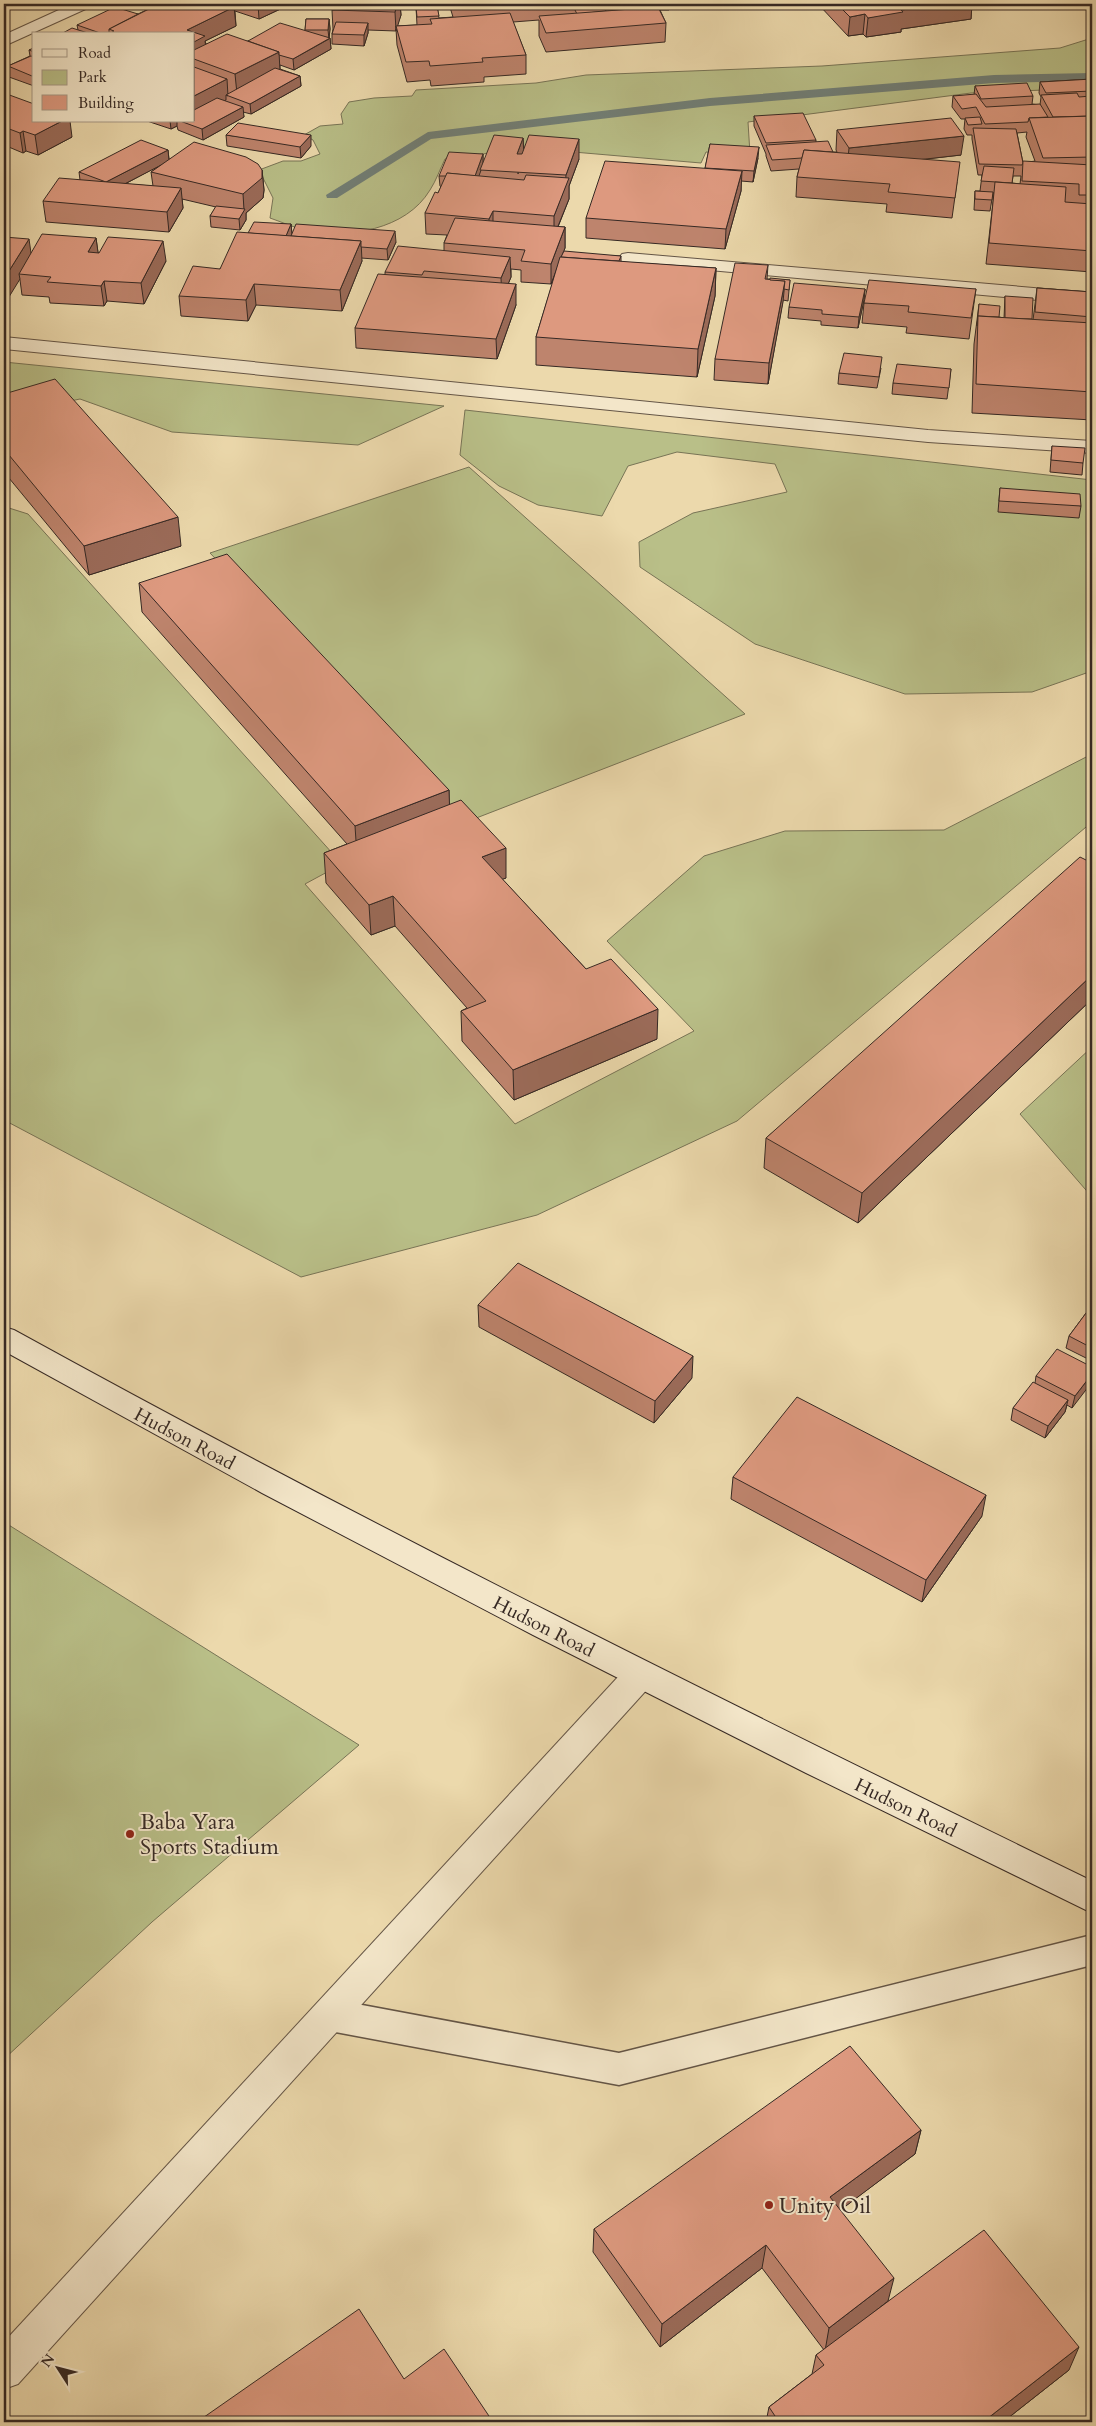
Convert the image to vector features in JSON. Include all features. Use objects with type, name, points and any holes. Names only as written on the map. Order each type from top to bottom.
[{"type":"street","points":[[4,41],[11,32],[84,4]]},
{"type":"street","points":[[628,258],[1092,299]]},
{"type":"street","points":[[4,343],[918,435],[1092,447]]},
{"type":"street","name":"Hudson Road","points":[[4,1338],[172,1432],[640,1675],[1092,1898]]},
{"type":"street","points":[[4,2370],[640,1675]]},
{"type":"lane","points":[[330,2015],[619,2069],[1092,1950]]},
{"type":"green space","points":[[1092,38],[1092,88],[971,93],[748,122],[750,154],[706,152],[701,163],[527,148],[445,159],[432,186],[420,204],[391,223],[357,232],[322,233],[292,226],[270,218],[273,198],[259,170],[283,161],[301,161],[320,154],[313,140],[304,135],[320,126],[343,124],[341,114],[349,102],[374,98],[412,96],[416,90],[536,83],[586,75],[822,66],[1060,48]]},
{"type":"green space","points":[[4,362],[444,406],[358,445],[172,432],[80,399],[4,415]]},
{"type":"green space","points":[[465,410],[1092,480],[1092,671],[1032,692],[905,694],[755,644],[640,567],[639,542],[693,513],[787,492],[775,464],[677,452],[628,466],[602,516],[538,505],[499,486],[460,455]]},
{"type":"green space","points":[[469,467],[745,714],[466,822],[210,553]]},
{"type":"green space","points":[[9,508],[28,514],[342,864],[305,884],[515,1124],[694,1031],[607,941],[704,856],[785,831],[944,830],[1092,754],[1092,822],[737,1121],[537,1215],[301,1277],[4,1120],[4,510]]},
{"type":"green space","points":[[1092,1047],[1092,1197],[1020,1114]]},
{"type":"green space","name":"Baba Yara Sports Stadium","points":[[4,1522],[359,1745],[152,1922],[4,2059]]},
{"type":"building","points":[[159,4],[225,4],[234,7],[187,30],[193,32],[112,32],[114,31],[109,29]]},
{"type":"building","points":[[334,4],[397,4],[395,12],[332,10]]},
{"type":"building","points":[[455,4],[501,4],[457,7]]},
{"type":"building","points":[[564,4],[601,4],[565,6]]},
{"type":"building","points":[[837,4],[948,4],[901,10],[903,12],[868,18],[865,14],[850,17]]},
{"type":"building","points":[[603,5],[606,11],[577,14],[574,8]]},
{"type":"building","points":[[437,6],[439,16],[417,17],[416,7]]},
{"type":"building","points":[[115,7],[138,14],[109,29],[109,32],[97,32],[77,25]]},
{"type":"building","points":[[658,7],[666,23],[546,33],[539,16]]},
{"type":"building","points":[[510,13],[526,55],[482,58],[483,62],[430,66],[429,61],[406,62],[396,26],[432,24],[430,19]]},
{"type":"building","points":[[306,19],[329,19],[328,30],[305,30]]},
{"type":"building","points":[[336,22],[368,23],[364,35],[332,34]]},
{"type":"building","points":[[280,23],[330,38],[293,59],[248,41]]},
{"type":"building","points":[[72,28],[85,32],[65,32]]},
{"type":"building","points":[[195,33],[205,36],[195,41]]},
{"type":"building","points":[[227,34],[279,52],[235,74],[195,59],[195,50]]},
{"type":"building","points":[[32,56],[32,76],[8,66]]},
{"type":"building","points":[[195,67],[227,79],[195,95]]},
{"type":"building","points":[[275,68],[300,76],[250,104],[226,95]]},
{"type":"building","points":[[1092,79],[1092,91],[1046,93],[1040,82]]},
{"type":"building","points":[[1027,83],[1033,96],[981,99],[975,86]]},
{"type":"building","points":[[4,93],[32,103],[32,122],[60,122],[35,135],[23,131],[20,133],[4,127]]},
{"type":"building","points":[[1077,93],[1079,97],[1091,96],[1092,116],[1053,117],[1041,95]]},
{"type":"building","points":[[976,94],[986,107],[1040,104],[1048,117],[1029,118],[1028,122],[985,124],[976,107],[962,109],[953,96]]},
{"type":"building","points":[[217,98],[243,107],[202,129],[183,122],[195,122],[195,109]]},
{"type":"building","points":[[803,113],[816,140],[766,143],[754,116]]},
{"type":"building","points":[[1092,116],[1092,157],[1043,158],[1029,118]]},
{"type":"building","points":[[980,117],[982,124],[968,125],[965,118]]},
{"type":"building","points":[[951,118],[964,136],[849,148],[837,130]]},
{"type":"building","points":[[238,123],[311,135],[300,147],[226,135]]},
{"type":"building","points":[[973,128],[1016,129],[1022,165],[979,164]]},
{"type":"building","points":[[494,135],[523,138],[517,154],[522,154],[529,135],[579,139],[566,175],[480,170]]},
{"type":"building","points":[[141,140],[168,150],[106,182],[79,172]]},
{"type":"building","points":[[828,141],[833,152],[804,150],[802,158],[772,160],[766,145]]},
{"type":"building","points":[[194,142],[246,157],[258,164],[262,170],[262,178],[243,194],[151,172]]},
{"type":"building","points":[[710,144],[759,147],[754,171],[705,168]]},
{"type":"building","points":[[804,150],[960,162],[955,198],[888,192],[890,184],[797,177]]},
{"type":"building","points":[[449,152],[483,154],[475,176],[447,173],[446,176],[439,176]]},
{"type":"building","points":[[605,161],[742,171],[726,229],[586,218]]},
{"type":"building","points":[[1023,161],[1092,165],[1092,195],[1079,195],[1079,184],[1022,181]]},
{"type":"building","points":[[984,166],[1014,168],[1012,183],[981,181]]},
{"type":"building","points":[[447,173],[524,180],[526,175],[569,178],[554,216],[493,211],[489,219],[425,213],[435,192],[438,193]]},
{"type":"building","points":[[59,178],[181,188],[167,212],[43,201]]},
{"type":"building","points":[[995,182],[1066,187],[1065,202],[1092,204],[1092,251],[989,243]]},
{"type":"building","points":[[975,191],[993,192],[992,200],[975,199]]},
{"type":"building","points":[[216,206],[245,209],[239,219],[210,216]]},
{"type":"building","points":[[455,218],[565,227],[551,264],[521,261],[525,250],[444,243]]},
{"type":"building","points":[[254,222],[291,224],[286,236],[248,233]]},
{"type":"building","points":[[296,224],[395,231],[387,249],[361,247],[361,241],[291,236]]},
{"type":"building","points":[[237,232],[361,241],[340,290],[254,284],[246,300],[179,296],[193,266],[220,269]]},
{"type":"building","points":[[42,234],[96,238],[88,252],[99,253],[108,237],[163,241],[141,283],[104,281],[101,286],[47,282],[51,277],[19,274]]},
{"type":"building","points":[[4,237],[29,239],[4,279]]},
{"type":"building","points":[[398,246],[510,257],[501,278],[424,271],[422,275],[385,272]]},
{"type":"building","points":[[564,251],[621,256],[619,261],[561,257]]},
{"type":"building","points":[[560,257],[716,268],[698,349],[536,337]]},
{"type":"building","points":[[735,263],[768,265],[765,279],[785,281],[769,363],[715,359]]},
{"type":"building","points":[[378,274],[516,284],[496,339],[355,328]]},
{"type":"building","points":[[770,278],[790,280],[789,290],[784,289],[785,281],[770,280]]},
{"type":"building","points":[[869,280],[976,289],[971,318],[908,312],[909,306],[864,303]]},
{"type":"building","points":[[794,283],[865,289],[859,317],[822,314],[822,310],[789,307]]},
{"type":"building","points":[[1037,288],[1092,292],[1092,317],[1035,312]]},
{"type":"building","points":[[1005,296],[1033,298],[1032,319],[1005,318]]},
{"type":"building","points":[[979,304],[1000,306],[999,317],[978,316],[977,326]]},
{"type":"building","points":[[978,316],[1092,323],[1092,392],[976,384]]},
{"type":"building","points":[[844,353],[882,357],[879,377],[839,373]]},
{"type":"building","points":[[897,364],[951,369],[949,388],[893,383]]},
{"type":"building","points":[[55,379],[178,517],[84,546],[4,449],[4,394]]},
{"type":"building","points":[[1052,446],[1085,448],[1083,463],[1051,460]]},
{"type":"building","points":[[1000,488],[1080,494],[1081,506],[999,501]]},
{"type":"building","points":[[227,554],[449,790],[355,826],[139,583]]},
{"type":"building","points":[[461,800],[506,848],[482,857],[586,969],[611,959],[658,1009],[513,1070],[461,1011],[486,1001],[393,896],[369,905],[324,853]]},
{"type":"building","points":[[1080,857],[1092,863],[1092,975],[862,1193],[766,1138]]},
{"type":"building","points":[[518,1263],[693,1356],[655,1401],[478,1305]]},
{"type":"building","points":[[1092,1305],[1092,1348],[1069,1336]]},
{"type":"building","points":[[1057,1349],[1092,1367],[1092,1374],[1075,1396],[1036,1376]]},
{"type":"building","points":[[1033,1382],[1068,1400],[1048,1426],[1013,1408]]},
{"type":"building","points":[[797,1397],[986,1495],[926,1580],[733,1477]]},
{"type":"building","points":[[850,2046],[921,2130],[830,2197],[894,2278],[829,2328],[766,2245],[662,2324],[594,2229]]},
{"type":"building","points":[[984,2230],[1079,2347],[983,2422],[779,2422],[769,2407],[824,2365],[816,2355]]},
{"type":"building","points":[[359,2309],[404,2379],[444,2349],[493,2422],[197,2422]]},
{"type":"waterway","points":[[332,195],[428,136],[710,102],[994,79],[1092,77]]},
{"type":"place","name":"Baba Yara Sports Stadium","points":[[130,1834]]},
{"type":"place","name":"Unity Oil","points":[[769,2205]]}]
